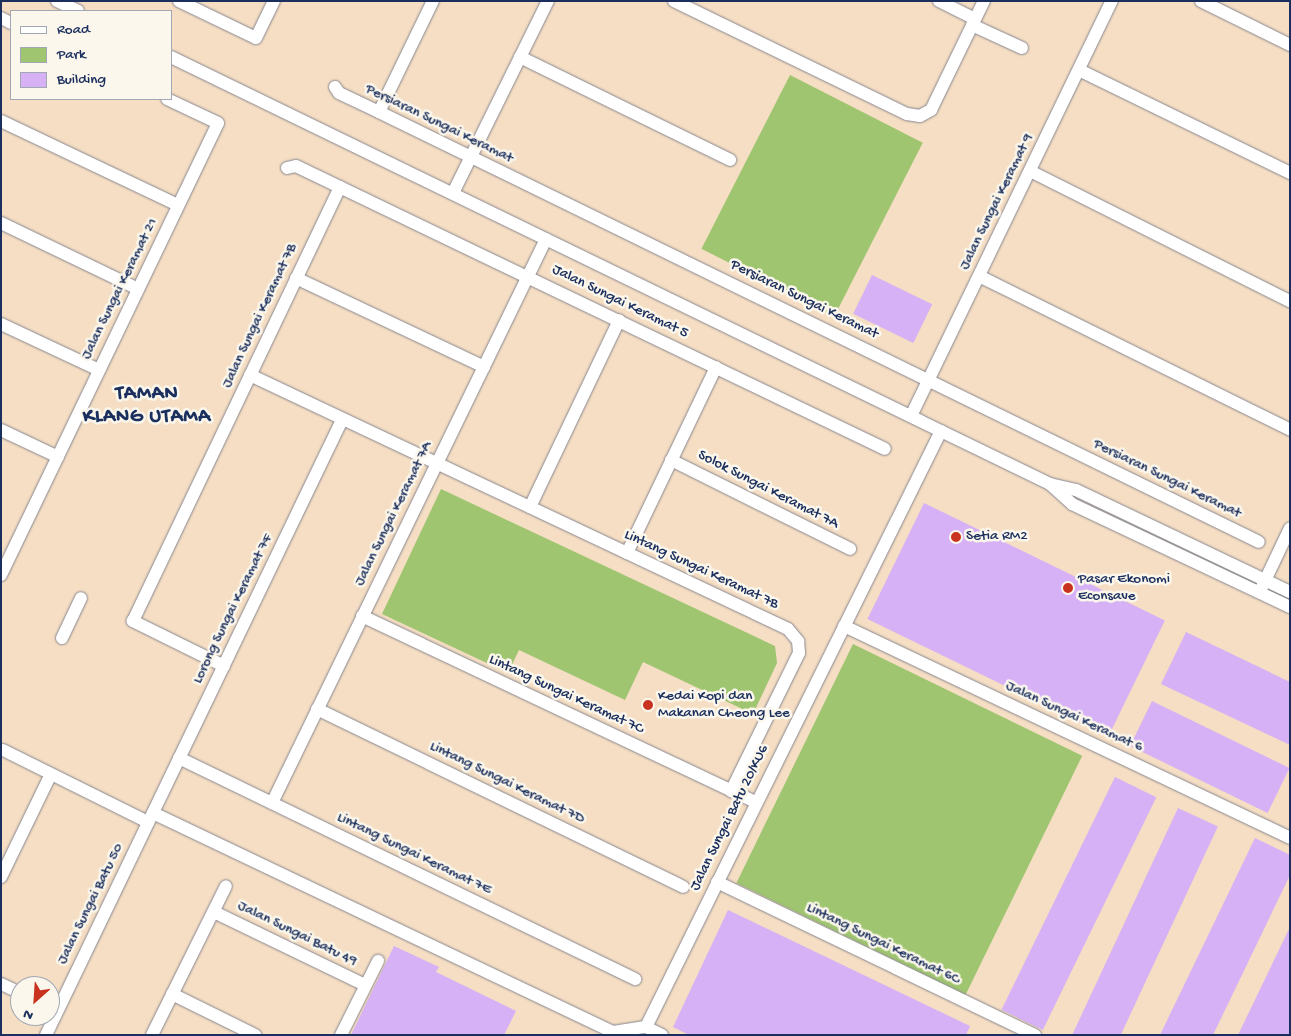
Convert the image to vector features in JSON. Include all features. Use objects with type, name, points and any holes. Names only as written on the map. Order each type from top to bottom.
[{"type":"street","points":[[57,1],[76,10]]},
{"type":"street","points":[[179,1],[256,38],[274,1]]},
{"type":"street","points":[[378,112],[433,1]]},
{"type":"street","points":[[453,193],[548,1]]},
{"type":"street","points":[[939,1],[1022,48]]},
{"type":"street","points":[[676,2],[907,114],[920,116],[931,110],[984,1]]},
{"type":"street","name":"Jalan Sungai Keramat 9","points":[[911,416],[1112,1]]},
{"type":"street","points":[[1201,1],[1290,45]]},
{"type":"street","points":[[172,57],[1050,484],[1076,490],[1262,586],[1290,606]]},
{"type":"street","points":[[520,57],[730,160]]},
{"type":"street","points":[[1079,70],[1290,173]]},
{"type":"street","name":"Persiaran Sungai Keramat","points":[[335,86],[339,93],[1260,542]]},
{"type":"street","name":"Jalan Sungai Keramat 21","points":[[1,574],[218,123],[169,100]]},
{"type":"street","points":[[1,121],[178,205]]},
{"type":"street","name":"Jalan Sungai Keramat 5","points":[[287,168],[296,166],[620,320],[885,449]]},
{"type":"street","points":[[1030,171],[1290,301]]},
{"type":"street","name":"Jalan Sungai Keramat 7B","points":[[224,666],[132,622],[340,187]]},
{"type":"street","points":[[1,223],[138,289]]},
{"type":"street","name":"Jalan Sungai Keramat 7A","points":[[272,803],[546,239]]},
{"type":"street","points":[[979,276],[1290,430]]},
{"type":"street","points":[[296,278],[484,367]]},
{"type":"street","points":[[530,507],[620,320]]},
{"type":"street","points":[[1,324],[99,370]]},
{"type":"street","points":[[627,553],[716,367]]},
{"type":"street","name":"Lintang Sungai Keramat 7B","points":[[250,375],[788,629],[798,641],[799,653],[731,791]]},
{"type":"street","name":"Lorong Sungai Keramat 7F","points":[[150,818],[342,420]]},
{"type":"street","points":[[1,430],[58,457]]},
{"type":"street","name":"Jalan Sungai Batu 20/KU6","points":[[646,1027],[941,431]]},
{"type":"street","name":"Solok Sungai Keramat 7A","points":[[672,460],[850,549]]},
{"type":"street","points":[[1262,586],[1290,528]]},
{"type":"street","points":[[1262,586],[1290,592]]},
{"type":"street","points":[[62,638],[82,598]]},
{"type":"street","name":"Lintang Sungai Keramat 7C","points":[[362,616],[756,802]]},
{"type":"street","name":"Jalan Sungai Keramat 6","points":[[844,626],[1290,838]]},
{"type":"street","name":"Lintang Sungai Keramat 7D","points":[[317,709],[683,886]]},
{"type":"street","points":[[3,750],[613,1034],[646,1027],[662,1035]]},
{"type":"street","name":"Lintang Sungai Keramat 7E","points":[[179,758],[635,980]]},
{"type":"street","points":[[1,877],[51,774]]},
{"type":"street","name":"Jalan Sungai Batu 50","points":[[60,997],[150,818]]},
{"type":"street","name":"Lintang Sungai Keramat 6C","points":[[717,882],[1035,1035]]},
{"type":"street","points":[[152,1035],[226,886]]},
{"type":"street","name":"Jalan Sungai Batu 49","points":[[214,912],[366,985]]},
{"type":"street","points":[[341,1035],[378,961]]},
{"type":"street","points":[[172,994],[255,1035]]},
{"type":"green space","points":[[790,75],[923,143],[834,316],[701,249]]},
{"type":"green space","points":[[441,489],[775,646],[777,663],[753,714],[643,662],[625,700],[519,650],[508,673],[382,614]]},
{"type":"green space","points":[[853,644],[1082,756],[966,995],[736,883]]},
{"type":"building","points":[[872,275],[932,304],[913,343],[853,314]]},
{"type":"building","points":[[924,503],[1165,620],[1108,736],[867,619]]},
{"type":"building","points":[[1186,632],[1290,682],[1290,745],[1161,684]]},
{"type":"building","points":[[1152,701],[1290,768],[1268,813],[1130,746]]},
{"type":"building","points":[[1115,777],[1156,797],[1043,1030],[1001,1010]]},
{"type":"building","points":[[1178,808],[1218,827],[1121,1035],[1072,1035]]},
{"type":"building","points":[[1255,838],[1290,855],[1290,875],[1213,1035],[1160,1035]]},
{"type":"building","points":[[728,910],[970,1026],[966,1035],[689,1035],[673,1027]]},
{"type":"building","points":[[1290,927],[1290,1035],[1238,1035]]},
{"type":"building","points":[[394,946],[439,967],[436,972],[516,1011],[504,1035],[351,1035]]},
{"type":"place","name":"Setia RM2","points":[[956,537]]},
{"type":"place","name":"Pasar Ekonomi Econsave","points":[[1068,588]]},
{"type":"place","name":"Kedai Kopi dan Makanan Cheong Lee","points":[[648,705]]},
{"type":"district","name":"TAMAN KLANG UTAMA","points":[[147,406]]}]
